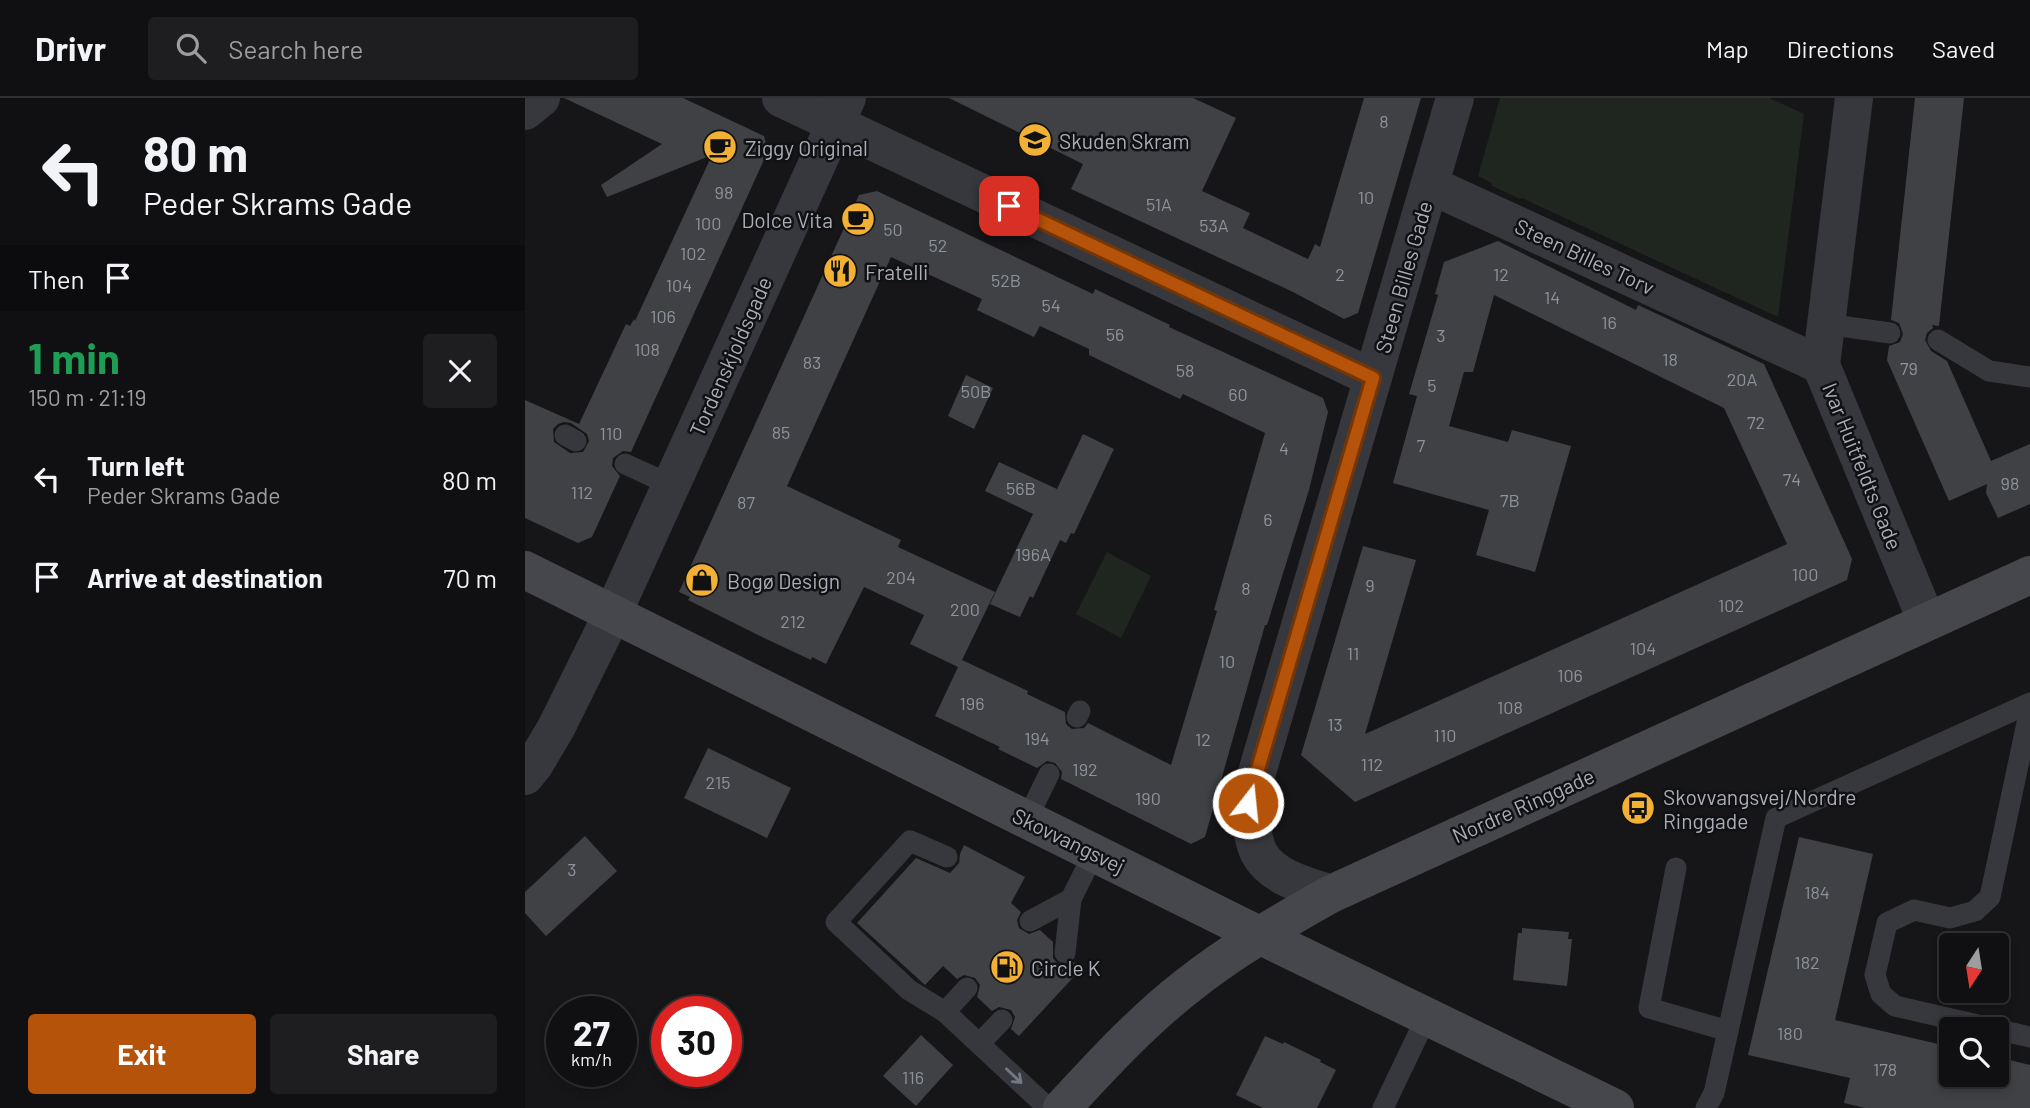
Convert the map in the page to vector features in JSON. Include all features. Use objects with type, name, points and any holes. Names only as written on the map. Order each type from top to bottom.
[{"type":"street","points":[[525,111],[541,98]]},
{"type":"street","points":[[781,98],[841,111],[1373,378]]},
{"type":"street","points":[[1430,185],[1455,98]]},
{"type":"street","name":"Ivar Huitfeldts Gade","points":[[1854,98],[1821,365],[1927,622]]},
{"type":"street","name":"Tordenskjoldsgade","points":[[525,776],[556,727],[613,613],[841,111]]},
{"type":"street","name":"Steen Billes Torv","points":[[1430,185],[1821,365]]},
{"type":"street","name":"Steen Billes Gade","points":[[1331,894],[1299,883],[1272,867],[1259,853],[1248,803],[1430,185]]},
{"type":"street","name":"Skovvangsvej","points":[[525,570],[1259,935],[1615,1108]]},
{"type":"street","name":"Nordre Ringgade","points":[[1062,1108],[1117,1049],[1187,986],[1259,935],[1331,894],[2030,575]]},
{"type":"lane","points":[[1826,324],[1890,333]]},
{"type":"lane","points":[[1938,340],[1989,371],[2030,377]]},
{"type":"lane","points":[[625,464],[671,485]]},
{"type":"lane","points":[[1706,1108],[1714,1093],[1776,818],[2030,706]]},
{"type":"lane","points":[[2030,706],[1990,897],[1975,911],[1951,918],[1914,910],[1887,923],[1875,975],[1881,995],[1895,1006],[2030,1037]]},
{"type":"lane","points":[[1027,819],[1049,774]]},
{"type":"lane","points":[[947,857],[910,841],[836,922],[909,990],[945,1012],[1048,1108]]},
{"type":"lane","points":[[1065,953],[1070,899],[1094,853]]},
{"type":"lane","points":[[1676,868],[1649,1008],[1728,1031]]},
{"type":"lane","points":[[1030,921],[1070,899]]},
{"type":"lane","points":[[945,1012],[967,988]]},
{"type":"lane","points":[[1383,1108],[1427,1016]]},
{"type":"lane","points":[[979,1044],[1002,1020]]},
{"type":"shaded area","points":[[1500,98],[1769,98],[1804,114],[1778,317],[1492,186],[1492,183],[1478,176]]},
{"type":"shaded area","points":[[1107,552],[1151,576],[1121,638],[1076,614]]},
{"type":"building","points":[[564,98],[683,98],[764,136],[768,151],[631,452],[623,451],[613,458],[612,466],[620,476],[592,537],[578,543],[525,518],[525,400],[579,424],[626,324],[630,326],[634,319],[635,321],[712,155],[607,197],[601,185],[662,144]],"holes":[[[571,423],[587,434],[589,441],[583,452],[570,453],[554,442],[553,429],[558,424]]]},
{"type":"building","points":[[949,98],[1193,98],[1236,118],[1202,191],[1250,213],[1243,228],[1308,259],[1315,244],[1320,247],[1364,98],[1421,98],[1358,313],[1344,319],[1293,292],[1071,189],[1083,164]]},
{"type":"building","points":[[1915,98],[1964,98],[1939,326],[1932,325],[1933,328],[1927,333],[1925,340],[1931,351],[1947,361],[1991,461],[2030,444],[2030,504],[1998,518],[1986,493],[1987,484],[1949,501],[1887,360],[1889,346],[1900,342],[1903,334],[1899,323],[1891,320]]},
{"type":"building","points":[[877,191],[1093,294],[1095,289],[1170,325],[1169,327],[1323,398],[1328,412],[1309,490],[1265,625],[1205,837],[1191,844],[1061,779],[1062,772],[1055,763],[1047,761],[1037,768],[935,716],[958,667],[910,644],[924,615],[864,587],[826,664],[812,657],[811,660],[758,635],[688,600],[690,597],[679,592],[859,195]],"holes":[[[891,257],[982,299],[977,310],[1034,337],[1040,326],[1089,349],[1089,355],[1180,399],[1183,394],[1265,433],[1214,610],[1217,611],[1171,765],[1088,723],[1084,728],[1072,729],[1066,724],[1065,712],[962,660],[995,592],[898,547],[901,540],[787,486]]]},
{"type":"building","points":[[1498,241],[1636,310],[1638,305],[1764,364],[1852,559],[1847,580],[1355,802],[1301,755],[1363,546],[1416,560],[1365,734],[1787,544],[1724,408],[1494,295],[1473,372],[1464,372],[1449,426],[1508,442],[1512,430],[1571,446],[1535,572],[1476,555],[1489,510],[1393,483],[1417,396],[1409,394],[1438,295],[1435,294],[1444,262]]},
{"type":"building","points":[[966,375],[993,388],[974,429],[948,416]]},
{"type":"building","points":[[1083,434],[1114,449],[1074,534],[1071,533],[1066,543],[1060,540],[1033,598],[1030,596],[1020,617],[990,604],[1033,514],[985,491],[999,462],[1057,489]]},
{"type":"building","points":[[708,748],[791,788],[767,838],[684,798]]},
{"type":"building","points":[[585,836],[617,871],[546,936],[525,913],[525,892]]},
{"type":"building","points":[[1799,837],[1873,854],[1835,1020],[1939,1044],[1939,1087],[2009,1087],[2009,1060],[2030,1065],[2030,1108],[1865,1108],[1844,1103],[1850,1078],[1748,1055]]},
{"type":"building","points":[[964,845],[1025,877],[1011,903],[1021,912],[1017,920],[1019,928],[1029,934],[1040,930],[1053,942],[1053,958],[1057,963],[1064,966],[1074,962],[1081,969],[1019,1036],[1011,1029],[1015,1017],[1011,1010],[999,1007],[992,1011],[977,997],[980,985],[975,978],[964,975],[957,979],[943,966],[925,985],[857,923],[916,858],[950,873],[959,863]]},
{"type":"building","points":[[1522,928],[1569,932],[1568,939],[1572,939],[1567,986],[1513,980],[1518,933],[1522,933]]},
{"type":"building","points":[[921,1035],[953,1065],[916,1106],[883,1076]]},
{"type":"building","points":[[1265,1036],[1283,1044],[1284,1042],[1336,1070],[1317,1108],[1263,1108],[1236,1095]]},
{"type":"place","name":"Skuden Skram","points":[[1035,140]]},
{"type":"place","name":"Ziggy Original","points":[[720,147]]},
{"type":"place","name":"Dolce Vita","points":[[858,219]]},
{"type":"place","name":"Fratelli","points":[[840,271]]},
{"type":"place","name":"Bogø Design","points":[[702,580]]},
{"type":"place","name":"Skovvangsvej/Nordre Ringgade","points":[[1638,808]]},
{"type":"place","name":"Circle K","points":[[1007,967]]},
{"type":"route","points":[[1009,206],[1373,378],[1248,803]]}]
